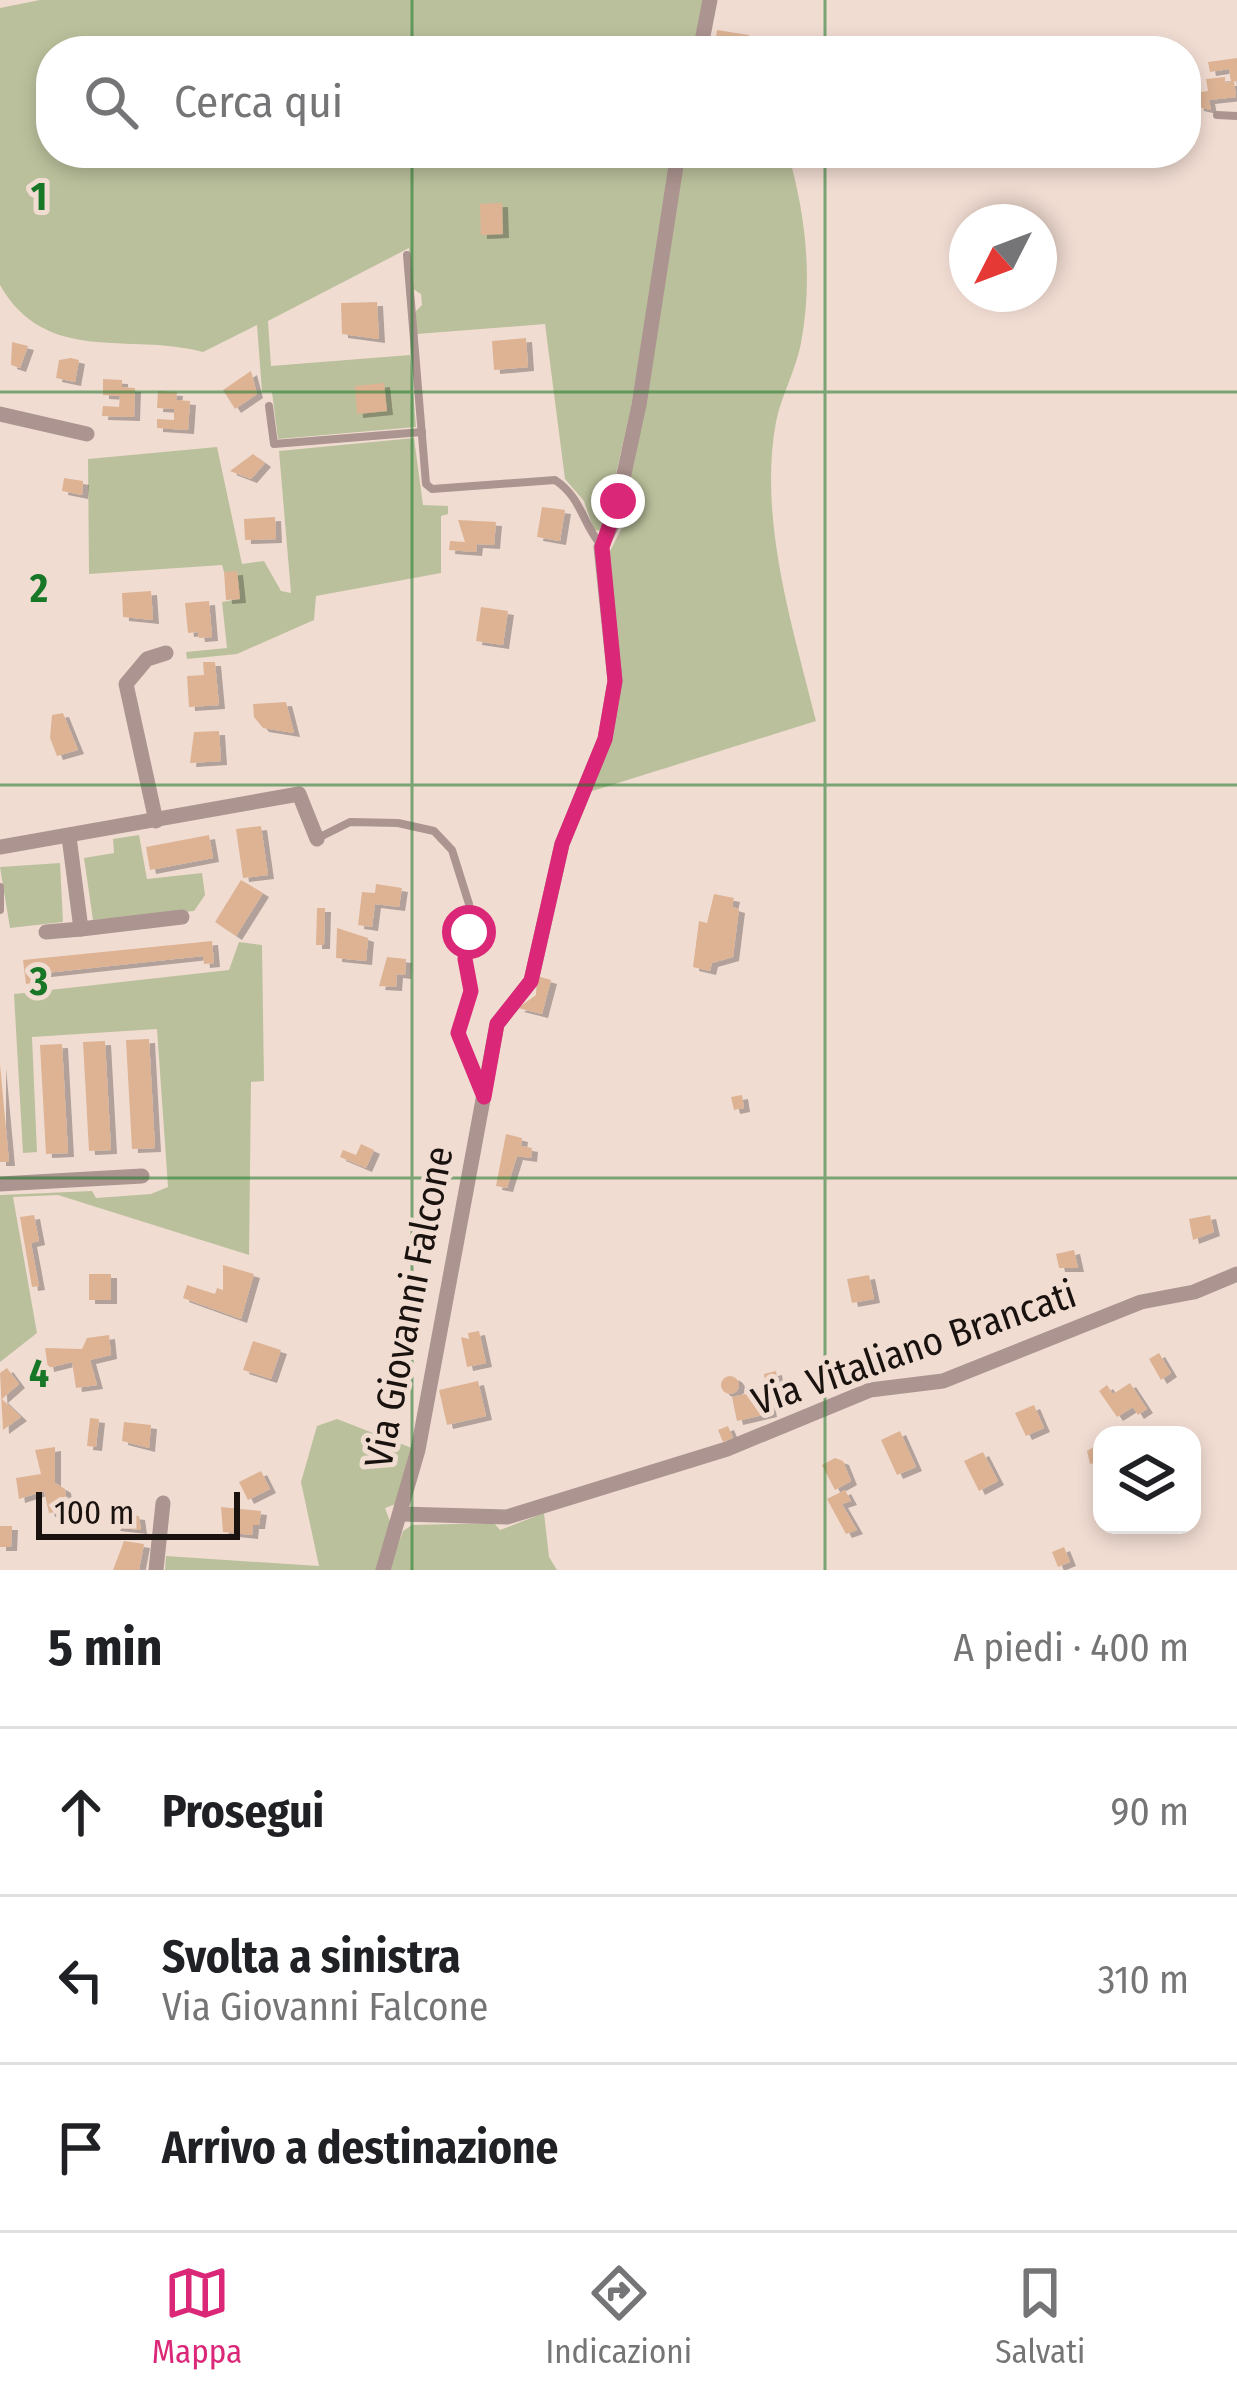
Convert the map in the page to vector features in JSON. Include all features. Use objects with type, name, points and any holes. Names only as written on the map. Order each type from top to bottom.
[{"type":"street","points":[[703,36],[710,6]]},
{"type":"street","name":"Via Giovanni Falcone","points":[[383,1570],[432,1382],[497,1024],[531,981],[562,844],[605,739],[615,681],[602,547],[614,520],[639,405],[676,168]]},
{"type":"street","points":[[0,415],[87,434]]},
{"type":"street","points":[[156,821],[126,684],[147,659],[166,653]]},
{"type":"street","points":[[0,847],[299,794],[317,839]]},
{"type":"street","points":[[69,837],[80,929]]},
{"type":"street","points":[[46,932],[182,917]]},
{"type":"street","points":[[0,1184],[142,1176]]},
{"type":"street","name":"Via Vitaliano Brancati","points":[[401,1514],[507,1517],[727,1449],[870,1390],[944,1381],[1141,1302],[1194,1292],[1237,1274]]},
{"type":"street","points":[[156,1570],[163,1503]]},
{"type":"lane","points":[[1217,115],[1237,116]]},
{"type":"lane","points":[[407,255],[426,484],[432,489],[555,480],[582,505],[590,533],[602,547]]},
{"type":"lane","points":[[269,406],[274,444],[422,432]]},
{"type":"lane","points":[[317,839],[350,821],[410,826],[444,838],[470,904],[465,959],[471,991],[458,1033],[484,1097]]},
{"type":"lane","points":[[0,887],[0,910]]},
{"type":"green space","points":[[40,0],[707,0],[698,36],[36,36],[36,168],[671,168],[631,408],[603,531],[594,530],[584,501],[565,479],[545,324],[417,334],[415,312],[422,305],[421,294],[413,289],[409,248],[268,321],[271,366],[410,355],[416,427],[278,439],[272,392],[262,392],[257,325],[203,352],[65,337],[19,310],[0,285],[0,8]]},
{"type":"green space","points":[[679,168],[792,168],[806,248],[807,295],[799,353],[776,422],[771,497],[788,611],[816,721],[586,793],[612,733],[608,555],[634,504],[624,495]]},
{"type":"green space","points":[[414,438],[423,505],[448,506],[448,514],[441,516],[441,573],[316,596],[314,620],[237,654],[187,659],[186,652],[227,648],[222,602],[239,599],[237,572],[224,572],[222,565],[89,574],[88,459],[217,447],[242,564],[264,561],[281,591],[291,593],[279,451]]},
{"type":"green space","points":[[139,835],[147,879],[202,873],[205,895],[194,911],[93,920],[84,858],[114,853],[113,839]]},
{"type":"green space","points":[[60,863],[63,922],[10,928],[0,867]]},
{"type":"green space","points":[[239,942],[262,945],[264,1081],[251,1082],[249,1255],[58,1195],[13,1197],[37,1333],[0,1362],[0,1195],[92,1191],[96,1198],[151,1194],[168,1187],[157,1029],[32,1037],[37,1152],[23,1153],[14,994],[229,970]]},
{"type":"green space","points":[[337,1419],[412,1448],[396,1504],[385,1508],[391,1524],[377,1570],[165,1570],[166,1556],[319,1566],[301,1482],[317,1426]]},
{"type":"green space","points":[[544,1513],[549,1557],[557,1570],[389,1570],[403,1531],[412,1525],[494,1523],[500,1530]]},
{"type":"building","points":[[717,30],[749,35],[749,36],[716,36]]},
{"type":"building","points":[[1237,58],[1237,81],[1231,82],[1229,69],[1210,72],[1208,62]]},
{"type":"building","points":[[1206,79],[1234,81],[1236,97],[1209,100],[1211,110],[1201,108],[1201,92],[1208,91]]},
{"type":"building","points":[[502,203],[503,234],[481,235],[480,204]]},
{"type":"building","points":[[377,302],[379,339],[342,334],[341,303]]},
{"type":"building","points":[[526,338],[528,367],[494,370],[492,341]]},
{"type":"building","points":[[12,342],[28,346],[20,368],[11,365]]},
{"type":"building","points":[[59,360],[79,360],[75,382],[56,378]]},
{"type":"building","points":[[251,371],[257,394],[235,409],[223,390]]},
{"type":"building","points":[[103,379],[122,380],[122,387],[135,388],[134,417],[102,416],[103,406],[119,407],[120,396],[103,395]]},
{"type":"building","points":[[384,383],[387,411],[357,414],[355,386]]},
{"type":"building","points":[[158,391],[177,392],[176,400],[190,401],[188,430],[157,428],[157,419],[174,420],[174,409],[157,408]]},
{"type":"building","points":[[253,454],[265,463],[251,479],[230,471]]},
{"type":"building","points":[[64,478],[83,481],[82,495],[62,491]]},
{"type":"building","points":[[542,507],[565,510],[560,541],[537,537]]},
{"type":"building","points":[[275,517],[276,539],[245,540],[244,519]]},
{"type":"building","points":[[458,520],[496,522],[494,545],[477,544],[476,552],[449,550],[450,541],[465,542]]},
{"type":"building","points":[[237,571],[240,599],[226,600],[224,572]]},
{"type":"building","points":[[151,591],[153,620],[123,617],[122,593]]},
{"type":"building","points":[[209,601],[212,637],[199,638],[198,632],[188,633],[185,603]]},
{"type":"building","points":[[481,607],[508,611],[503,645],[476,641]]},
{"type":"building","points":[[203,662],[215,662],[219,705],[189,707],[187,676],[204,675]]},
{"type":"building","points":[[286,702],[294,733],[263,728],[254,717],[253,704]]},
{"type":"building","points":[[63,713],[78,750],[57,756],[50,738],[52,715]]},
{"type":"building","points":[[219,731],[221,761],[190,763],[194,732]]},
{"type":"building","points":[[261,826],[268,875],[243,878],[236,829]]},
{"type":"building","points":[[209,835],[213,858],[150,870],[146,847]]},
{"type":"building","points":[[241,880],[263,893],[236,936],[215,922]]},
{"type":"building","points":[[376,884],[402,888],[399,907],[375,904],[372,927],[358,925],[362,892],[375,893]]},
{"type":"building","points":[[714,894],[734,898],[732,907],[739,909],[733,957],[712,963],[710,971],[693,967],[699,921],[707,923]]},
{"type":"building","points":[[317,908],[325,908],[324,945],[316,945]]},
{"type":"building","points":[[337,928],[368,938],[366,961],[336,958]]},
{"type":"building","points":[[212,941],[214,963],[204,964],[203,956],[36,974],[37,982],[26,984],[23,960]]},
{"type":"building","points":[[387,957],[406,959],[405,975],[397,974],[396,987],[379,986]]},
{"type":"building","points":[[537,976],[551,980],[542,1014],[518,1008],[536,995]]},
{"type":"building","points":[[149,1039],[155,1148],[132,1149],[126,1040]]},
{"type":"building","points":[[105,1041],[111,1150],[89,1151],[83,1042]]},
{"type":"building","points":[[62,1044],[68,1153],[46,1154],[40,1045]]},
{"type":"building","points":[[0,1064],[9,1162],[0,1162]]},
{"type":"building","points":[[742,1095],[744,1108],[734,1110],[731,1097]]},
{"type":"building","points":[[506,1134],[522,1138],[521,1146],[532,1148],[531,1158],[517,1156],[507,1188],[496,1186]]},
{"type":"building","points":[[361,1144],[374,1150],[366,1168],[340,1157],[343,1150],[356,1155]]},
{"type":"building","points":[[34,1215],[39,1241],[31,1243],[39,1286],[32,1287],[20,1217]]},
{"type":"building","points":[[1210,1215],[1214,1232],[1193,1240],[1189,1219]]},
{"type":"building","points":[[1074,1250],[1078,1268],[1059,1268],[1056,1254]]},
{"type":"building","points":[[223,1265],[254,1274],[241,1319],[183,1298],[187,1285],[215,1294],[217,1288],[223,1290]]},
{"type":"building","points":[[89,1274],[111,1274],[111,1300],[89,1300]]},
{"type":"building","points":[[869,1275],[874,1299],[852,1303],[847,1279]]},
{"type":"building","points":[[479,1331],[486,1363],[467,1367],[461,1337],[469,1339],[468,1333]]},
{"type":"building","points":[[109,1335],[111,1355],[90,1360],[97,1385],[76,1388],[72,1362],[48,1368],[45,1348],[82,1349],[87,1338]]},
{"type":"building","points":[[253,1341],[281,1350],[271,1379],[243,1370]]},
{"type":"building","points":[[1159,1353],[1171,1373],[1161,1380],[1149,1359]]},
{"type":"building","points":[[7,1368],[19,1384],[2,1399],[21,1417],[3,1430],[0,1373]]},
{"type":"building","points":[[776,1371],[778,1384],[766,1386],[764,1374]]},
{"type":"building","points":[[730,1376],[739,1385],[730,1394],[721,1385]]},
{"type":"building","points":[[478,1381],[486,1416],[447,1425],[439,1390]]},
{"type":"building","points":[[1130,1383],[1147,1409],[1138,1415],[1133,1407],[1117,1417],[1099,1391],[1107,1385],[1113,1394]]},
{"type":"building","points":[[754,1392],[756,1400],[768,1397],[771,1413],[737,1421],[732,1397]]},
{"type":"building","points":[[1034,1405],[1044,1428],[1026,1436],[1015,1413]]},
{"type":"building","points":[[90,1418],[99,1419],[96,1447],[87,1446]]},
{"type":"building","points":[[124,1422],[151,1425],[149,1448],[122,1441]]},
{"type":"building","points":[[728,1426],[733,1438],[723,1442],[718,1430]]},
{"type":"building","points":[[900,1431],[916,1467],[897,1475],[881,1440]]},
{"type":"building","points":[[55,1447],[55,1483],[65,1489],[68,1510],[49,1513],[44,1491],[19,1499],[16,1478],[41,1474],[35,1450]]},
{"type":"building","points":[[983,1452],[998,1481],[979,1491],[964,1461]]},
{"type":"building","points":[[835,1458],[843,1461],[851,1481],[835,1490],[822,1465]]},
{"type":"building","points":[[261,1471],[270,1489],[248,1500],[239,1482]]},
{"type":"building","points":[[845,1490],[851,1501],[842,1504],[857,1530],[846,1534],[827,1499]]},
{"type":"building","points":[[221,1507],[261,1511],[259,1525],[253,1525],[252,1535],[223,1532]]},
{"type":"building","points":[[121,1514],[139,1516],[141,1530],[114,1527]]},
{"type":"building","points":[[0,1526],[12,1526],[11,1547],[0,1547]]},
{"type":"building","points":[[124,1541],[144,1544],[139,1570],[113,1570]]},
{"type":"building","points":[[1064,1547],[1070,1562],[1058,1567],[1052,1552]]},
{"type":"route","points":[[469,932],[465,959],[471,991],[458,1033],[484,1097],[497,1024],[531,981],[562,844],[605,739],[615,681],[602,547],[618,501]]}]
